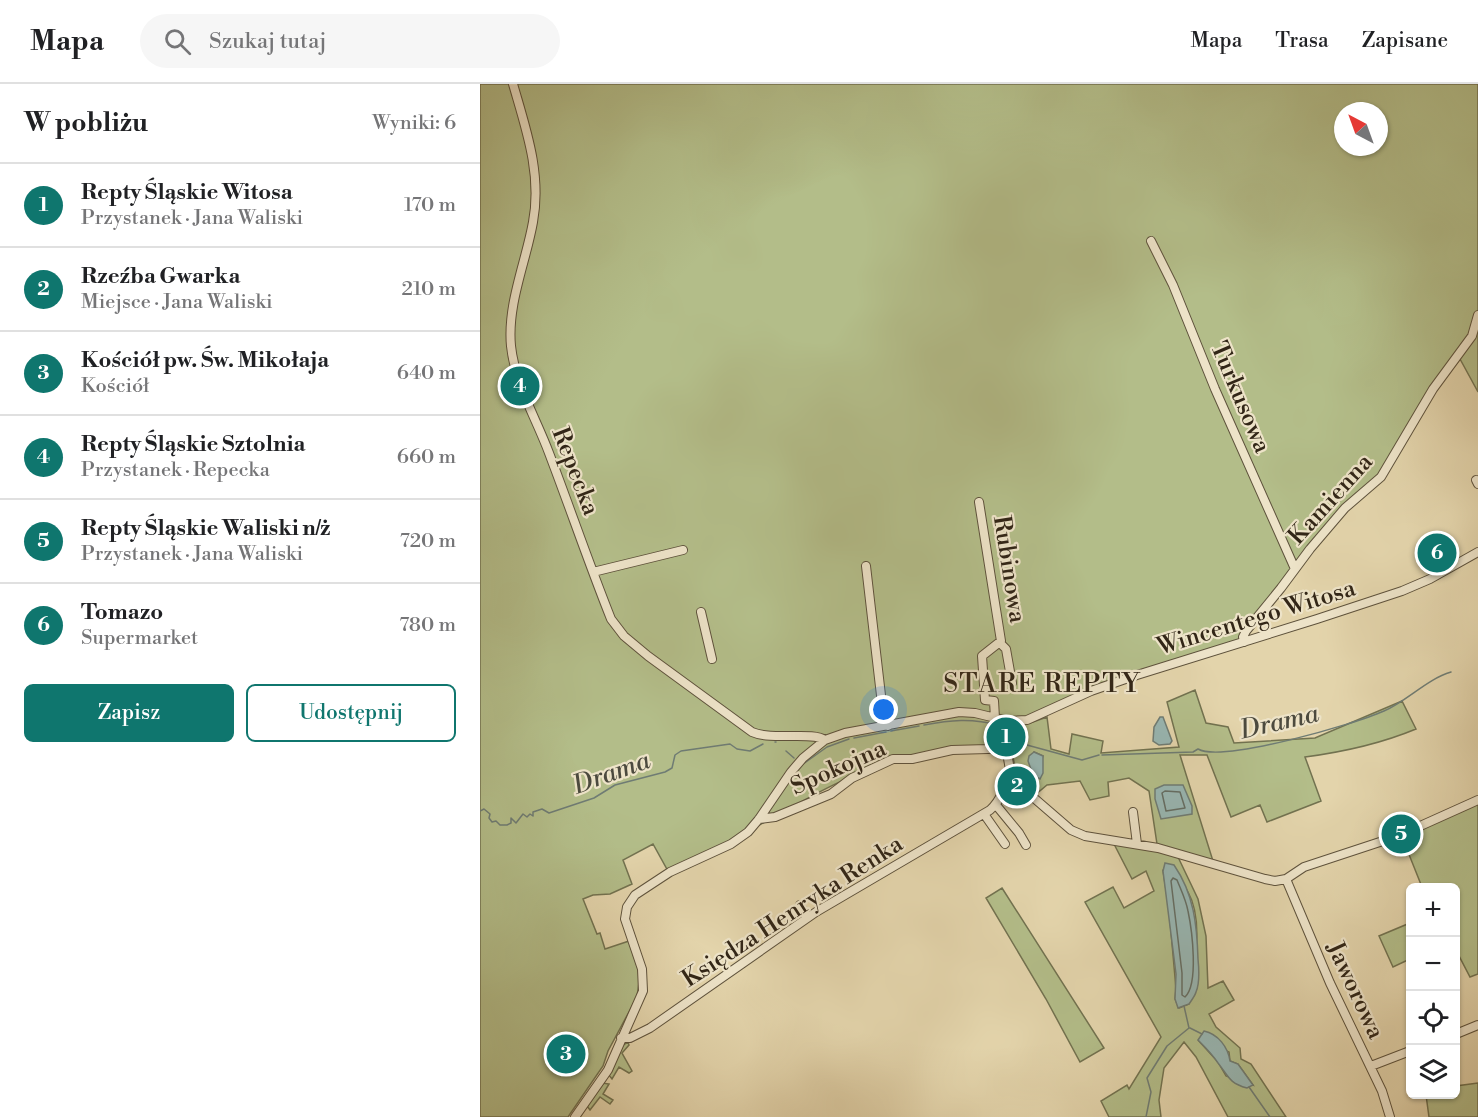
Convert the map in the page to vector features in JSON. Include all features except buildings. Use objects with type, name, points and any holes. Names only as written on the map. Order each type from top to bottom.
[{"type":"street","name":"Repecka","points":[[513,84],[534,160],[536,195],[533,220],[514,302],[511,332],[513,358],[520,386],[548,451],[611,618],[624,636],[744,728],[761,736],[817,736],[825,740]]},
{"type":"street","name":"Turkusowa","points":[[1150,241],[1173,285],[1215,389],[1295,569]]},
{"type":"street","name":"Kamienna","points":[[1244,642],[1243,637],[1246,631],[1295,569],[1346,508],[1381,477],[1433,389],[1472,336],[1478,315]]},
{"type":"street","name":"Rubinowa","points":[[979,502],[1000,643],[1006,649],[1012,683]]},
{"type":"street","points":[[594,572],[683,550]]},
{"type":"street","name":"Wincentego Witosa","points":[[575,1117],[601,1082],[640,1000],[644,982],[642,969],[625,919],[629,903],[635,895],[652,882],[731,844],[747,832],[759,819],[791,772],[803,758],[825,740],[845,733],[959,712],[1008,721],[1027,720],[1123,680],[1418,585],[1478,552]]},
{"type":"street","points":[[866,566],[882,704],[888,726]]},
{"type":"street","points":[[701,612],[712,659]]},
{"type":"street","name":"Rubinowa","points":[[995,718],[994,701],[985,700],[982,656],[1000,643]]},
{"type":"street","points":[[1008,721],[1006,747],[1008,764],[1013,776],[1054,817],[1078,833],[1158,848],[1275,881],[1286,879],[1304,867],[1398,836],[1478,800]]},
{"type":"street","name":"Spokojna","points":[[759,819],[775,817],[831,794],[852,778],[893,759],[912,759],[961,749],[1006,747]]},
{"type":"street","name":"Księdza Henryka Renka","points":[[621,1038],[634,1036],[650,1028],[807,918],[984,814],[996,805],[1013,776]]},
{"type":"street","points":[[996,805],[1026,845]]},
{"type":"street","points":[[1133,812],[1137,844]]},
{"type":"street","points":[[984,814],[1005,844]]},
{"type":"street","name":"Jaworowa","points":[[1286,879],[1330,983],[1371,1066],[1390,1117]]},
{"type":"street","points":[[800,905],[807,918]]},
{"type":"street","points":[[1460,1032],[1478,1025]]},
{"type":"street","points":[[1371,1066],[1406,1053]]},
{"type":"green space","points":[[480,84],[1478,84],[1478,392],[1460,359],[1424,405],[1384,473],[1344,512],[1238,641],[1116,680],[1030,723],[1047,717],[1051,749],[1069,754],[1072,734],[1103,741],[1101,753],[1179,747],[1167,702],[1195,690],[1206,723],[1228,727],[1234,743],[1315,738],[1402,701],[1416,729],[1361,747],[1305,757],[1321,801],[1267,822],[1260,805],[1231,817],[1207,755],[1180,755],[1213,861],[1157,844],[1149,791],[1129,778],[1108,782],[1109,796],[1090,800],[1080,781],[1047,785],[1035,795],[1017,772],[1011,744],[1008,747],[926,755],[877,767],[835,784],[718,848],[668,871],[653,844],[623,860],[632,884],[610,894],[593,895],[583,899],[597,934],[600,933],[605,949],[629,941],[640,975],[637,997],[608,1051],[603,1066],[568,1117],[480,1117]],"holes":[[[1034,752],[1043,756],[1036,778],[1031,770]]]},
{"type":"green space","points":[[1478,804],[1478,974],[1470,977],[1460,958],[1460,883],[1420,883],[1402,837]]},
{"type":"green space","points":[[1114,844],[1160,851],[1178,857],[1198,899],[1206,936],[1208,988],[1223,981],[1234,1000],[1209,1014],[1216,1027],[1240,1048],[1241,1059],[1251,1064],[1286,1117],[1228,1117],[1196,1057],[1184,1042],[1164,1068],[1159,1100],[1161,1117],[1109,1117],[1101,1101],[1127,1085],[1129,1089],[1161,1037],[1085,902],[1113,887],[1124,908],[1154,891],[1146,871],[1132,879]],"holes":[[[1163,871],[1186,889],[1196,918],[1195,962],[1189,1004],[1179,1008],[1175,999],[1169,909]],[[1198,1040],[1229,1052],[1230,1061],[1238,1064],[1253,1085],[1226,1076],[1218,1062]]]},
{"type":"green space","points":[[1002,888],[1104,1048],[1080,1062],[1046,999],[986,898]]},
{"type":"green space","points":[[1406,925],[1406,961],[1393,967],[1379,936]]},
{"type":"green space","points":[[628,1042],[629,1045],[622,1053],[632,1071],[629,1073],[619,1067],[612,1079],[608,1074],[622,1046]]},
{"type":"green space","points":[[602,1083],[609,1084],[603,1094],[613,1100],[610,1104],[600,1097],[590,1110],[587,1106]]},
{"type":"green space","points":[[1478,1083],[1478,1117],[1429,1117],[1427,1099],[1460,1099],[1460,1085]]},
{"type":"water","points":[[1160,717],[1163,717],[1172,741],[1170,744],[1159,745],[1153,741],[1154,727]]},
{"type":"water","points":[[1034,752],[1043,756],[1043,773],[1040,779],[1033,775],[1028,761],[1029,756]]},
{"type":"water","points":[[1164,785],[1183,785],[1192,806],[1192,814],[1161,819],[1155,799],[1155,789]]},
{"type":"water","points":[[1165,863],[1174,865],[1186,887],[1197,934],[1199,980],[1197,988],[1189,1004],[1178,1008],[1175,999],[1176,974],[1163,871]]},
{"type":"water","points":[[1204,1031],[1214,1035],[1222,1042],[1230,1061],[1238,1064],[1253,1085],[1247,1088],[1230,1079],[1198,1040]]},
{"type":"waterway","name":"Drama","points":[[1102,755],[1193,752],[1198,749],[1212,752],[1233,751],[1260,747],[1369,717],[1401,702],[1442,675],[1451,672]]},
{"type":"waterway","name":"Drama","points":[[924,725],[961,720],[998,725]]},
{"type":"waterway","name":"Drama","points":[[891,731],[919,726]]},
{"type":"waterway","name":"Drama","points":[[854,738],[886,732]]},
{"type":"waterway","name":"Drama","points":[[803,764],[827,747],[849,739]]},
{"type":"waterway","name":"Drama","points":[[480,811],[484,809],[490,814],[489,818],[492,822],[496,821],[500,825],[511,823],[511,818],[516,823],[523,814],[527,817],[530,814],[533,816],[533,812],[542,809],[549,813],[594,798],[615,785],[665,772],[672,768],[675,755],[681,751],[730,744],[737,749],[750,751],[763,744]]},
{"type":"waterway","name":"Drama","points":[[1027,745],[1082,760],[1099,755]]},
{"type":"waterway","name":"Drama","points":[[786,751],[794,758]]},
{"type":"waterway","points":[[1184,1006],[1189,1028]]},
{"type":"waterway","points":[[1146,1117],[1151,1092],[1147,1078],[1167,1046],[1189,1028]]},
{"type":"waterway","points":[[1190,1028],[1202,1034]]},
{"type":"waterway","points":[[1249,1087],[1270,1117]]},
{"type":"place","name":"Repty Śląskie Sztolnia","points":[[520,386]]},
{"type":"place","name":"Tomazo","points":[[1437,553]]},
{"type":"place","name":"Repty Śląskie Witosa","points":[[1006,737]]},
{"type":"place","name":"Rzeźba Gwarka","points":[[1017,786]]},
{"type":"place","name":"Repty Śląskie Waliski n/ż","points":[[1401,834]]},
{"type":"place","name":"Kościół pw. Św. Mikołaja","points":[[566,1054]]},
{"type":"district","name":"STARE REPTY","points":[[1042,683]]}]
